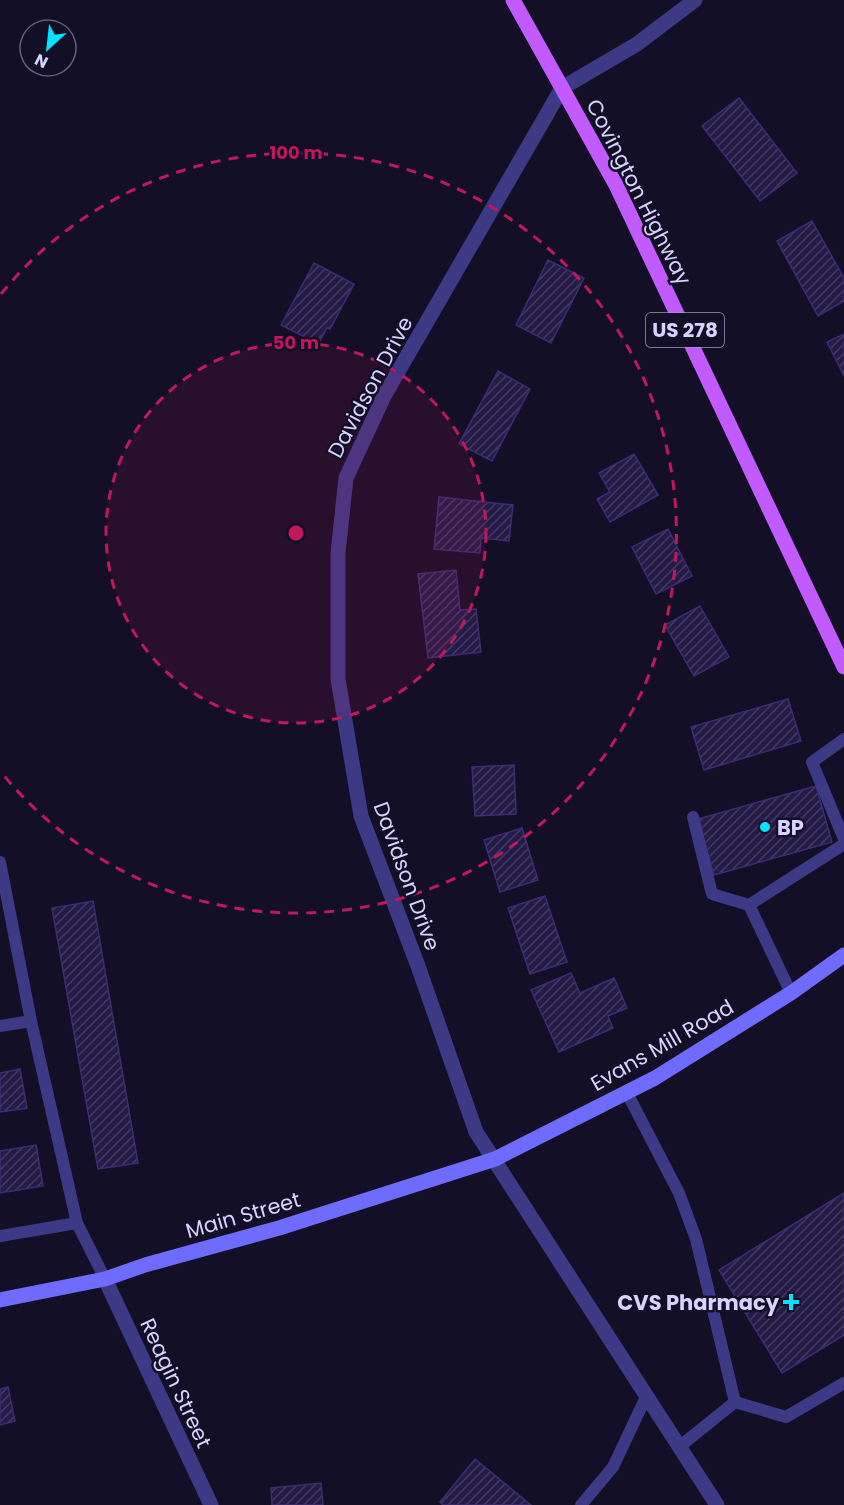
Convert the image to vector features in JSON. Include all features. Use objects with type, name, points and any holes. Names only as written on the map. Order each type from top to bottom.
[{"type":"main road","name":"Covington Highway","points":[[513,0],[616,185],[844,667]]},
{"type":"main road","name":"Evans Mill Road","points":[[495,1159],[627,1093],[791,993],[844,955]]},
{"type":"main road","name":"Main Street","points":[[0,1300],[105,1280],[145,1265],[279,1228],[495,1159]]},
{"type":"street","name":"Davidson Drive","points":[[695,0],[637,44],[562,88],[384,396],[346,478],[338,553],[338,679],[361,816],[418,966],[476,1132],[717,1505]]},
{"type":"street","name":"Reagin Street","points":[[105,1280],[211,1505]]},
{"type":"lane","points":[[749,905],[844,842],[812,762],[844,739]]},
{"type":"lane","points":[[693,817],[712,894],[749,905],[791,993]]},
{"type":"lane","points":[[0,862],[31,1021],[77,1223],[105,1280]]},
{"type":"lane","points":[[0,1026],[31,1021]]},
{"type":"lane","points":[[627,1093],[679,1193],[696,1239],[735,1402]]},
{"type":"lane","points":[[0,1236],[77,1223]]},
{"type":"lane","points":[[735,1402],[786,1417],[844,1383]]},
{"type":"lane","points":[[581,1505],[613,1467],[646,1396]]},
{"type":"lane","points":[[679,1447],[735,1402]]},
{"type":"building","points":[[739,98],[797,173],[760,201],[702,126]]},
{"type":"building","points":[[812,221],[844,278],[844,301],[818,316],[777,241]]},
{"type":"building","points":[[548,260],[584,278],[551,343],[516,325]]},
{"type":"building","points":[[314,263],[354,284],[330,329],[327,328],[318,344],[281,325]]},
{"type":"building","points":[[844,334],[844,376],[827,342]]},
{"type":"building","points":[[498,371],[530,389],[492,461],[459,444]]},
{"type":"building","points":[[634,454],[658,495],[610,522],[597,499],[610,492],[599,473]]},
{"type":"building","points":[[439,497],[513,505],[509,541],[481,538],[480,553],[434,549]]},
{"type":"building","points":[[668,529],[692,576],[656,594],[632,547]]},
{"type":"building","points":[[456,570],[460,610],[476,609],[481,652],[428,658],[418,574]]},
{"type":"building","points":[[700,606],[729,657],[694,676],[665,625]]},
{"type":"building","points":[[788,699],[801,741],[704,770],[691,727]]},
{"type":"building","points":[[514,765],[516,814],[475,816],[472,767]]},
{"type":"building","points":[[816,786],[832,842],[714,875],[698,819]]},
{"type":"building","points":[[522,828],[538,880],[500,892],[484,840]]},
{"type":"building","points":[[545,896],[567,962],[530,974],[508,908]]},
{"type":"building","points":[[93,901],[138,1163],[98,1169],[52,908]]},
{"type":"building","points":[[571,973],[580,993],[614,978],[627,1008],[608,1016],[613,1028],[559,1052],[531,990]]},
{"type":"building","points":[[20,1069],[27,1108],[0,1112],[0,1073]]},
{"type":"building","points":[[36,1145],[43,1186],[0,1193],[0,1151]]},
{"type":"building","name":"CVS Pharmacy","points":[[844,1193],[844,1335],[782,1373],[719,1270]]},
{"type":"building","points":[[8,1387],[15,1421],[0,1425],[0,1389]]},
{"type":"building","points":[[475,1459],[531,1505],[443,1505],[440,1502]]},
{"type":"building","points":[[321,1483],[323,1505],[272,1505],[271,1488]]},
{"type":"place","name":"BP","points":[[765,827]]},
{"type":"place","name":"CVS Pharmacy","points":[[791,1302]]}]
